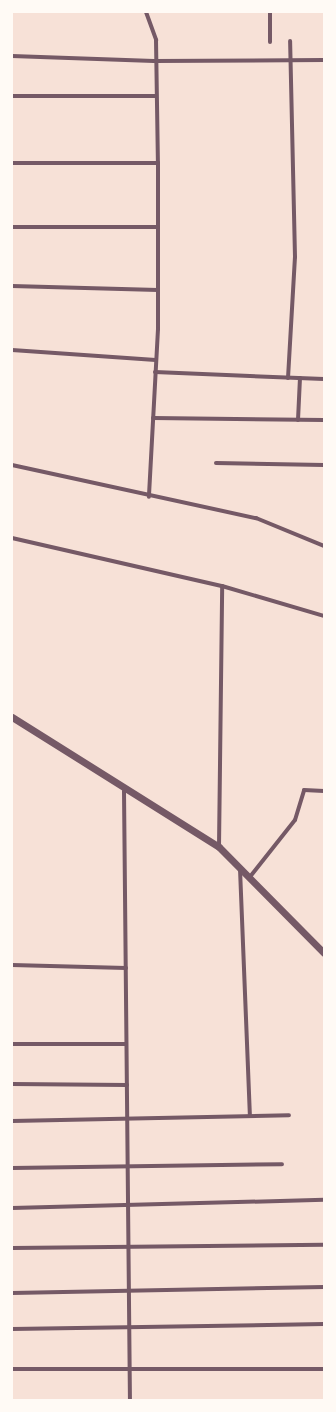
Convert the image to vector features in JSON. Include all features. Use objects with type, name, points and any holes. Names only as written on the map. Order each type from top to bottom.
[{"type":"street","points":[[146,12],[156,40],[154,61],[158,163],[158,290],[149,497]]},
{"type":"street","points":[[270,12],[270,42]]},
{"type":"street","points":[[288,378],[294,257],[290,41]]},
{"type":"street","points":[[12,56],[154,61],[324,60]]},
{"type":"street","points":[[12,96],[155,96]]},
{"type":"street","points":[[12,163],[158,163]]},
{"type":"street","points":[[12,226],[158,227]]},
{"type":"street","points":[[12,286],[158,290]]},
{"type":"street","points":[[12,350],[156,360]]},
{"type":"street","points":[[155,372],[324,379]]},
{"type":"street","points":[[298,420],[300,378]]},
{"type":"street","points":[[153,418],[324,420]]},
{"type":"street","points":[[216,462],[324,465]]},
{"type":"street","points":[[12,465],[149,497],[256,518],[324,546]]},
{"type":"street","points":[[12,538],[222,586],[324,616]]},
{"type":"street","points":[[219,847],[222,586]]},
{"type":"street","points":[[12,717],[124,791],[219,847],[324,953]]},
{"type":"street","points":[[250,878],[295,820],[304,790],[324,791]]},
{"type":"street","points":[[124,791],[130,1400]]},
{"type":"street","points":[[240,869],[250,1116]]},
{"type":"street","points":[[12,965],[126,968]]},
{"type":"street","points":[[12,1044],[126,1044]]},
{"type":"street","points":[[12,1084],[127,1084]]},
{"type":"street","points":[[12,1121],[127,1117],[289,1115]]},
{"type":"street","points":[[12,1168],[127,1164],[282,1164]]},
{"type":"street","points":[[12,1208],[324,1200]]},
{"type":"street","points":[[12,1248],[324,1245]]},
{"type":"street","points":[[12,1293],[128,1289],[324,1287]]},
{"type":"street","points":[[12,1329],[324,1324]]},
{"type":"street","points":[[12,1369],[324,1369]]}]
